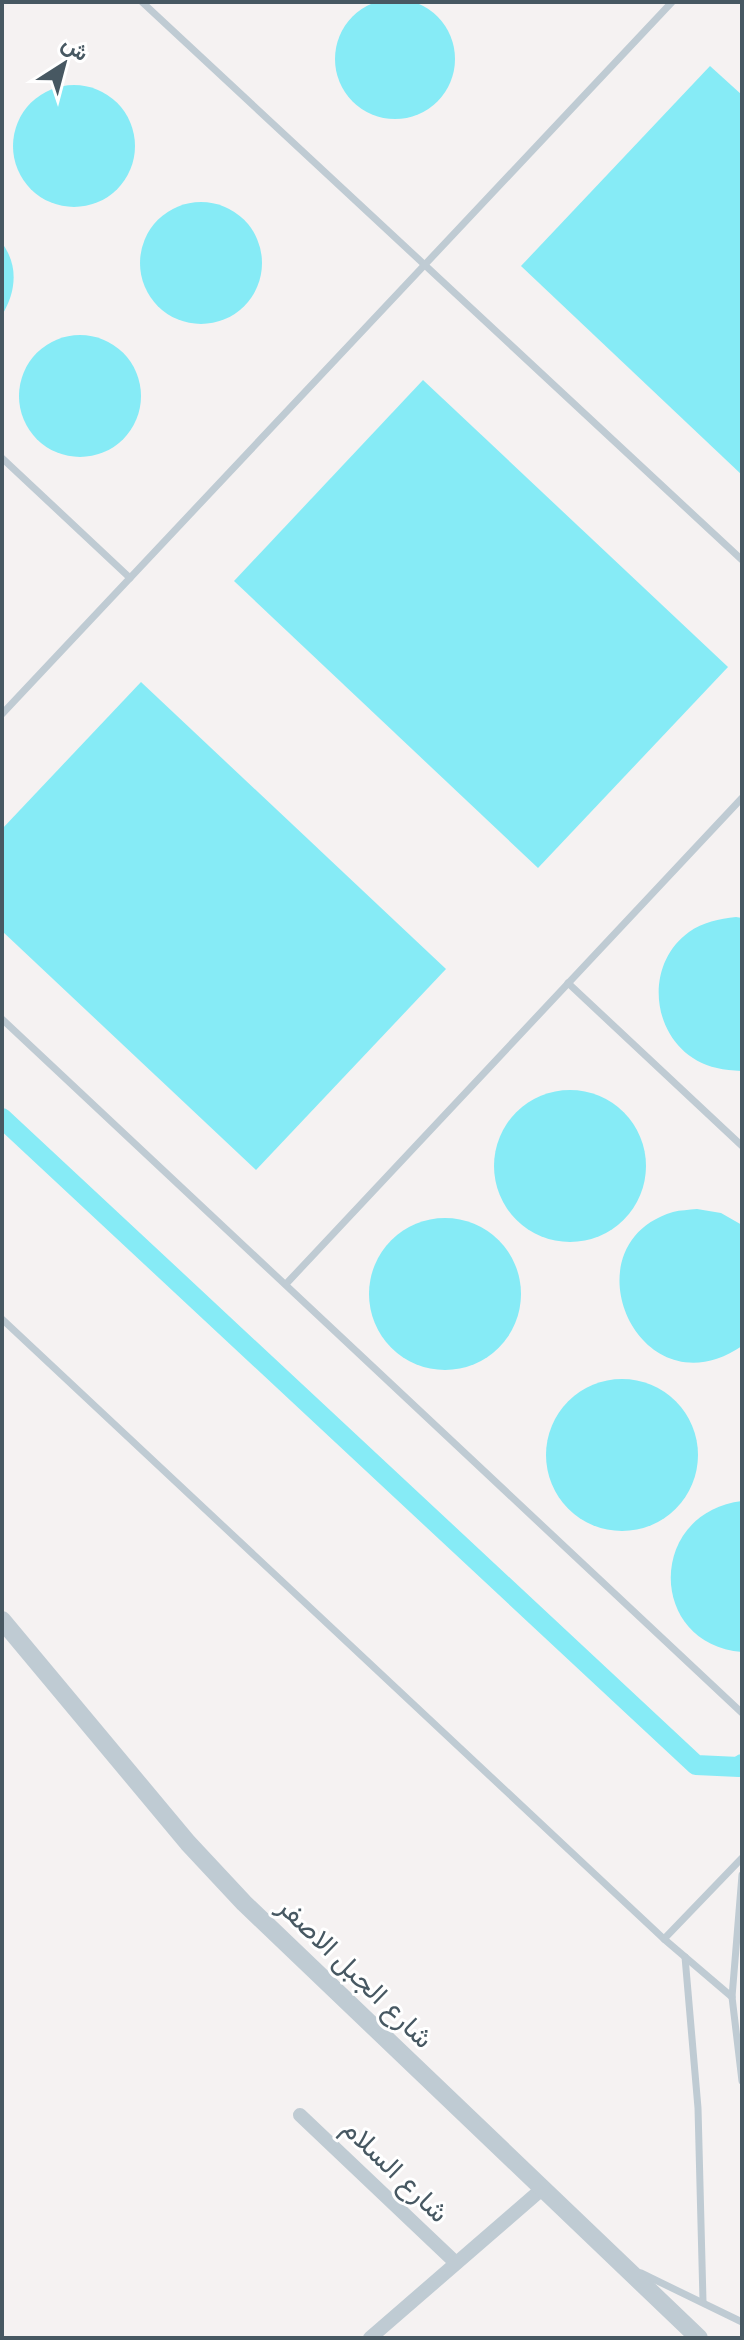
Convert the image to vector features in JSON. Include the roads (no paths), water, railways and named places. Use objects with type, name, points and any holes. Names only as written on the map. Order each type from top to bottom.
[{"type":"street","name":"شارع الجبل الاصفر","points":[[2,1620],[188,1843],[244,1903],[699,2338]]},
{"type":"street","name":"شارع السلام","points":[[300,2115],[456,2263]]},
{"type":"street","points":[[370,2338],[542,2189]]},
{"type":"lane","points":[[142,2],[742,560]]},
{"type":"lane","points":[[2,714],[672,2]]},
{"type":"lane","points":[[2,458],[130,578]]},
{"type":"lane","points":[[286,1284],[742,798]]},
{"type":"lane","points":[[568,983],[742,1146]]},
{"type":"lane","points":[[2,1019],[742,1713]]},
{"type":"lane","points":[[2,1319],[664,1939],[732,1997]]},
{"type":"lane","points":[[664,1939],[742,1858]]},
{"type":"lane","points":[[742,1875],[732,1997],[742,2081]]},
{"type":"lane","points":[[685,1957],[698,2108],[703,2301]]},
{"type":"lane","points":[[620,2265],[703,2301],[742,2322]]},
{"type":"water","points":[[395,-1],[418,3],[438,16],[451,36],[455,59],[451,82],[438,102],[418,115],[395,119],[372,115],[352,102],[339,82],[335,59],[339,36],[352,16],[372,3]]},
{"type":"water","points":[[710,66],[742,95],[742,475],[521,266]]},
{"type":"water","points":[[74,85],[97,90],[117,103],[130,123],[135,146],[130,169],[117,189],[97,202],[74,207],[51,202],[31,189],[18,169],[13,146],[18,123],[31,103],[51,90]]},
{"type":"water","points":[[201,202],[224,207],[244,220],[257,240],[262,263],[257,286],[244,306],[224,319],[201,324],[178,319],[158,306],[145,286],[140,263],[145,240],[158,220],[178,207]]},
{"type":"water","points":[[2,243],[11,261],[14,279],[2,315]]},
{"type":"water","points":[[80,335],[103,340],[123,353],[136,373],[141,396],[136,419],[123,439],[103,452],[80,457],[57,452],[37,439],[24,419],[19,396],[24,373],[37,353],[57,340]]},
{"type":"water","points":[[423,380],[728,667],[538,868],[234,581]]},
{"type":"water","points":[[141,682],[446,969],[256,1170],[2,931],[2,829]]},
{"type":"water","points":[[742,918],[741,1071],[717,1068],[696,1060],[679,1046],[667,1029],[660,1009],[659,988],[663,967],[673,948],[689,932],[711,922]]},
{"type":"water","points":[[570,1090],[599,1096],[624,1112],[640,1137],[646,1166],[640,1195],[624,1220],[599,1236],[570,1242],[541,1236],[516,1220],[500,1195],[494,1166],[500,1137],[516,1112],[541,1096]]},
{"type":"water","points":[[697,1209],[721,1213],[742,1225],[742,1346],[705,1362],[672,1359],[646,1343],[628,1318],[620,1287],[623,1257],[640,1230],[673,1212]]},
{"type":"water","points":[[445,1218],[474,1224],[499,1240],[515,1265],[521,1294],[515,1323],[499,1348],[474,1364],[445,1370],[416,1364],[391,1348],[375,1323],[369,1294],[375,1265],[391,1240],[416,1224]]},
{"type":"water","points":[[622,1379],[651,1385],[676,1401],[692,1426],[698,1455],[692,1484],[676,1509],[651,1525],[622,1531],[593,1525],[568,1509],[552,1484],[546,1455],[552,1426],[568,1401],[593,1385]]},
{"type":"water","points":[[742,1501],[742,1652],[711,1644],[689,1627],[675,1604],[671,1578],[675,1552],[688,1529],[711,1511]]},
{"type":"waterway","points":[[2,1118],[696,1765],[739,1767],[742,1764]]}]
